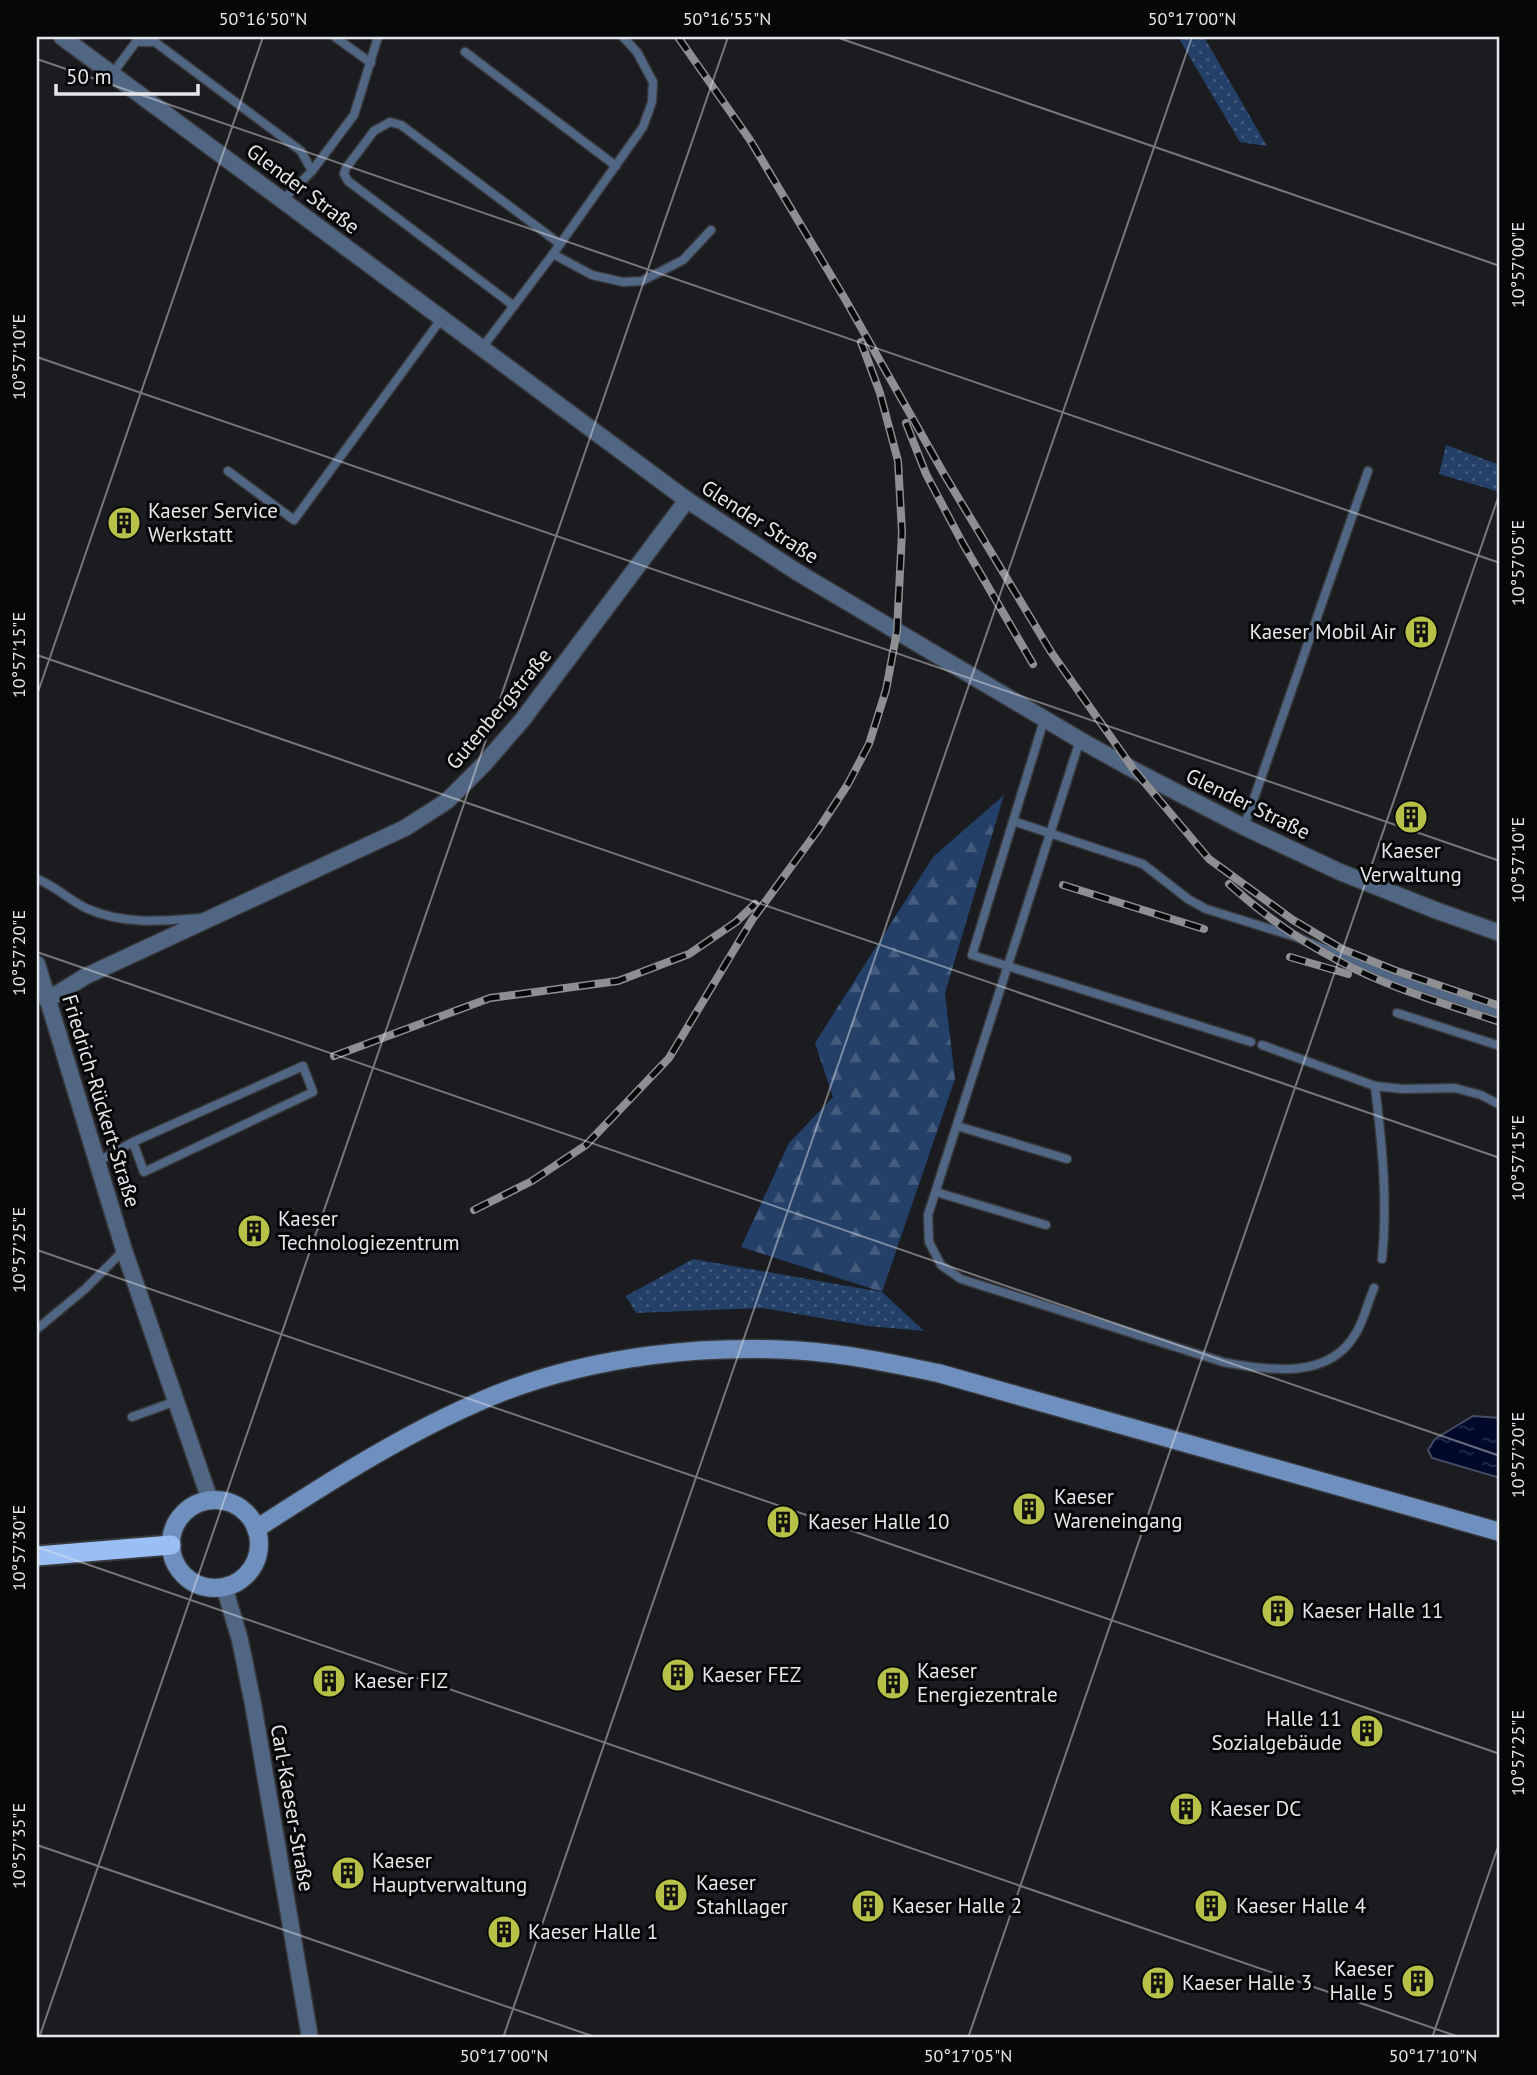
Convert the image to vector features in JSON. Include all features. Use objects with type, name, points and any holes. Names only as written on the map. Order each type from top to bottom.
[{"type":"highway","points":[[37,1556],[172,1545]]},
{"type":"main road","points":[[256,1529],[395,1443],[477,1403],[519,1387],[583,1368],[657,1355],[709,1349],[762,1349],[832,1353],[938,1373],[1500,1532]]},
{"type":"main road","points":[[223,1500],[234,1504],[248,1515],[256,1529],[257,1553],[253,1564],[238,1581],[212,1588],[190,1580],[177,1566],[172,1552],[172,1533],[180,1517],[198,1503],[223,1500]]},
{"type":"street","name":"Glender Straße","points":[[62,37],[687,500],[797,572],[1134,771],[1340,872],[1435,911],[1500,933]]},
{"type":"street","name":"Gutenbergstraße","points":[[47,1000],[86,976],[405,828],[447,801],[523,719],[687,500]]},
{"type":"street","name":"Friedrich-Rückert-Straße","points":[[37,966],[99,1161],[124,1250],[210,1500]]},
{"type":"street","name":"Carl-Kaeser-Straße","points":[[224,1586],[240,1640],[253,1704],[310,2038]]},
{"type":"lane","points":[[335,37],[371,63]]},
{"type":"lane","points":[[283,200],[312,171],[354,115],[378,37]]},
{"type":"lane","points":[[482,348],[561,244],[643,127],[652,102],[653,82],[637,52],[623,37]]},
{"type":"lane","points":[[113,74],[138,39],[155,42],[301,151],[312,171]]},
{"type":"lane","points":[[465,52],[616,166]]},
{"type":"lane","points":[[513,306],[348,181],[344,174],[346,168],[374,131],[390,122],[401,125],[561,244]]},
{"type":"lane","points":[[553,254],[592,275],[623,282],[642,281],[683,260],[711,230]]},
{"type":"lane","points":[[228,471],[294,520],[442,318]]},
{"type":"lane","points":[[1244,827],[1368,471]]},
{"type":"lane","points":[[1045,718],[972,955],[1251,1042]]},
{"type":"lane","points":[[1080,740],[928,1215],[929,1242],[941,1265],[961,1279],[1223,1362],[1261,1369],[1295,1369],[1324,1363],[1343,1351],[1357,1333],[1374,1288]]},
{"type":"lane","points":[[1013,821],[1143,864],[1188,899],[1206,909],[1296,937],[1397,979],[1500,1014]]},
{"type":"lane","name":"Gutenbergstraße","points":[[37,879],[87,909],[124,920],[144,922],[214,917]]},
{"type":"lane","points":[[1397,1013],[1500,1046]]},
{"type":"lane","points":[[1262,1045],[1375,1086],[1403,1089],[1455,1088],[1481,1095],[1500,1105]]},
{"type":"lane","points":[[99,1161],[133,1142],[303,1066],[313,1092],[144,1172],[133,1142]]},
{"type":"lane","points":[[1375,1086],[1386,1222],[1382,1259]]},
{"type":"lane","points":[[957,1126],[1067,1159]]},
{"type":"lane","points":[[936,1192],[1046,1225]]},
{"type":"lane","points":[[37,1329],[85,1289],[124,1250]]},
{"type":"lane","points":[[132,1417],[176,1401]]},
{"type":"green space","points":[[1178,37],[1204,37],[1267,146],[1240,142]]},
{"type":"green space","points":[[1446,445],[1500,465],[1500,492],[1439,474]]},
{"type":"green space","points":[[1004,795],[945,993],[955,1079],[882,1292],[741,1247],[789,1143],[833,1097],[815,1043],[933,857]]},
{"type":"green space","points":[[693,1259],[882,1292],[924,1331],[868,1326],[762,1308],[636,1313],[626,1296]]},
{"type":"water","points":[[1473,1416],[1500,1418],[1500,1478],[1432,1458],[1428,1450],[1435,1439]]},
{"type":"railway","points":[[678,37],[750,140],[1051,652],[1134,770],[1209,859],[1293,920],[1342,949],[1394,970],[1500,1006]]},
{"type":"railway","points":[[474,1210],[532,1181],[586,1145],[669,1058],[752,920],[818,830],[848,784],[869,744],[886,690],[897,631],[902,532],[898,461],[880,393],[861,342]]},
{"type":"railway","points":[[906,423],[926,474],[1033,664]]},
{"type":"railway","points":[[1229,884],[1281,926],[1358,971],[1500,1022]]},
{"type":"railway","points":[[1063,885],[1204,929]]},
{"type":"railway","points":[[334,1056],[490,998],[618,981],[689,954],[736,922],[755,904]]},
{"type":"railway","points":[[1290,957],[1348,974]]},
{"type":"place","name":"Kaeser Service Werkstatt","points":[[124,523]]},
{"type":"place","name":"Kaeser Mobil Air","points":[[1421,632]]},
{"type":"place","name":"Kaeser Verwaltung","points":[[1411,817]]},
{"type":"place","name":"Kaeser Technologiezentrum","points":[[254,1231]]},
{"type":"place","name":"Kaeser Wareneingang","points":[[1029,1509]]},
{"type":"place","name":"Kaeser Halle 10","points":[[783,1522]]},
{"type":"place","name":"Kaeser Halle 11","points":[[1278,1611]]},
{"type":"place","name":"Kaeser FEZ","points":[[678,1675]]},
{"type":"place","name":"Kaeser FIZ","points":[[329,1681]]},
{"type":"place","name":"Kaeser Energiezentrale","points":[[893,1683]]},
{"type":"place","name":"Halle 11 Sozialgebäude","points":[[1367,1731]]},
{"type":"place","name":"Kaeser DC","points":[[1186,1809]]},
{"type":"place","name":"Kaeser Hauptverwaltung","points":[[348,1873]]},
{"type":"place","name":"Kaeser Stahllager","points":[[671,1895]]},
{"type":"place","name":"Kaeser Halle 2","points":[[868,1906]]},
{"type":"place","name":"Kaeser Halle 4","points":[[1211,1906]]},
{"type":"place","name":"Kaeser Halle 1","points":[[504,1932]]},
{"type":"place","name":"Kaeser Halle 5","points":[[1418,1981]]},
{"type":"place","name":"Kaeser Halle 3","points":[[1158,1983]]}]
